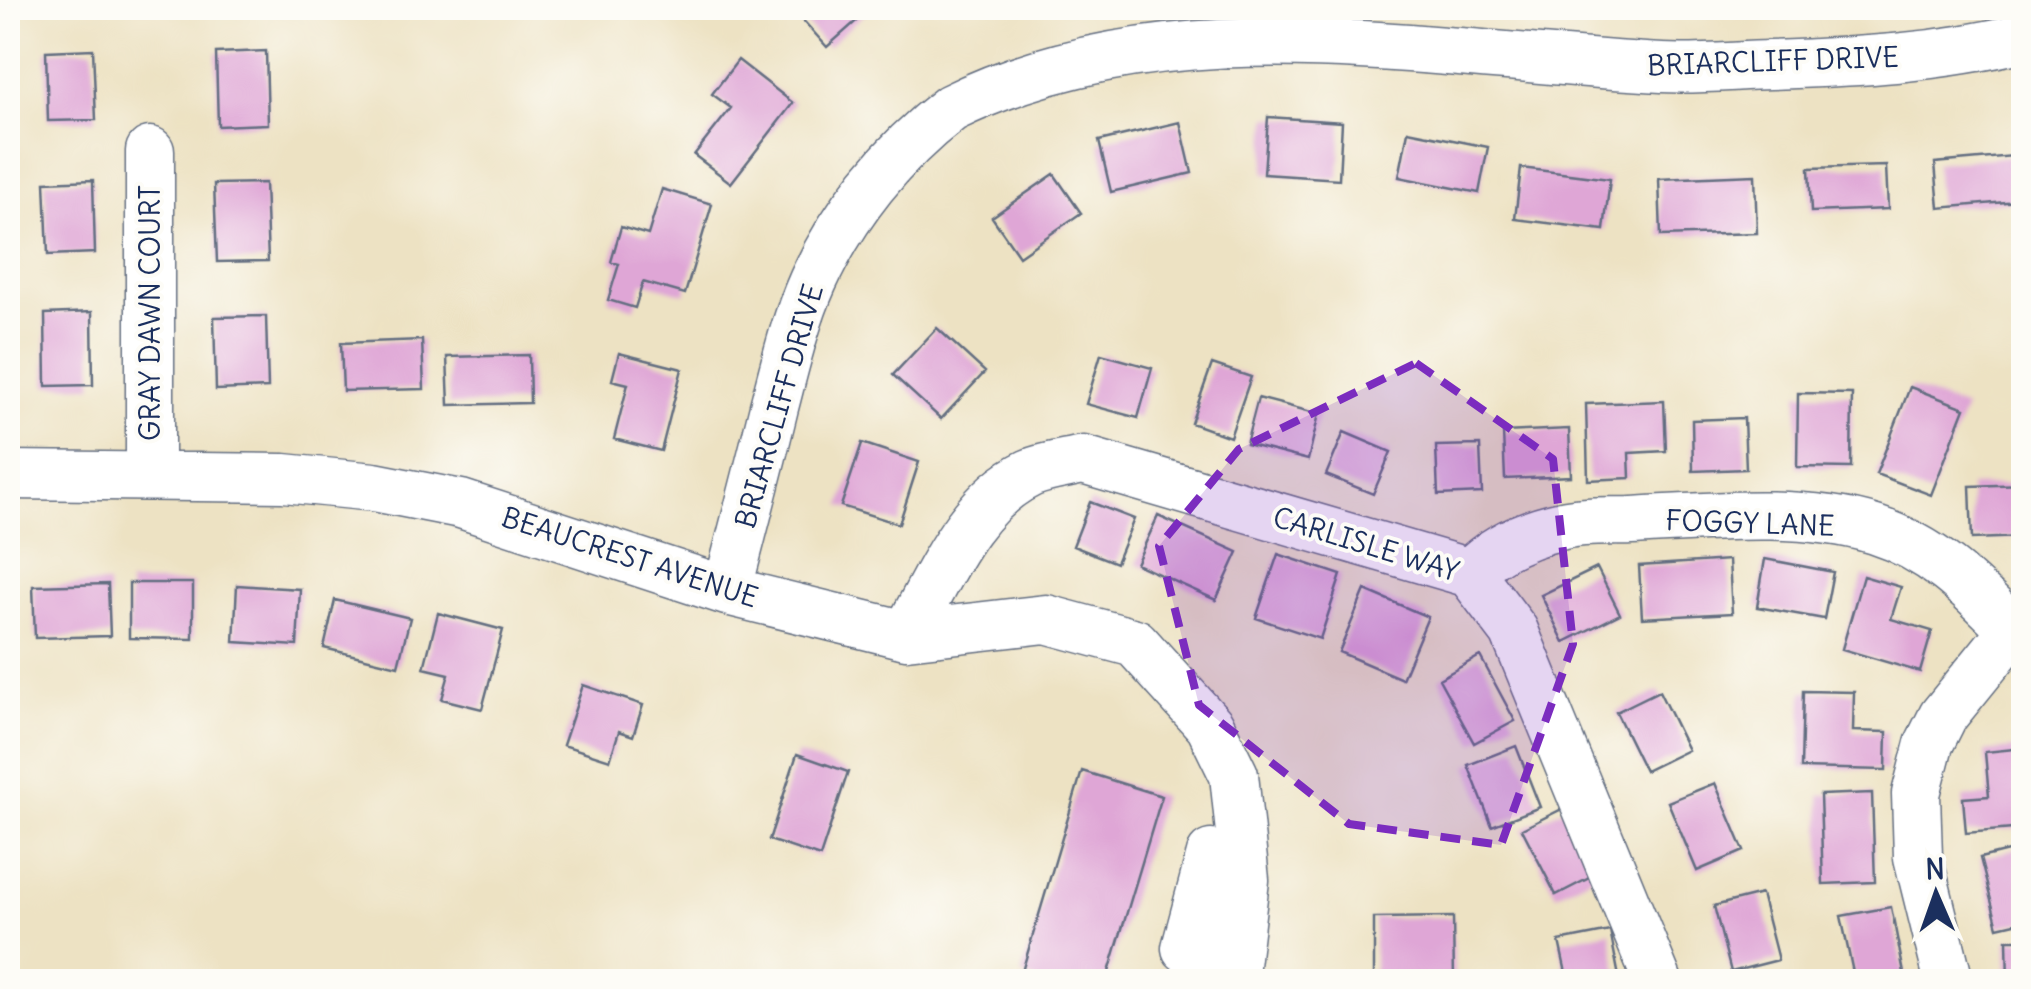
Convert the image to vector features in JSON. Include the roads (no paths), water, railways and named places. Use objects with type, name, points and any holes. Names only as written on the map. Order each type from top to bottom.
[{"type":"street","name":"BRIARCLIFF DRIVE","points":[[727,591],[791,342],[812,283],[834,241],[868,189],[920,132],[982,84],[1037,55],[1126,25],[1219,15],[1281,19],[1663,68],[1873,62],[1967,51],[2024,37]]},
{"type":"street","name":"GRAY DAWN COURT","points":[[150,150],[150,476]]},
{"type":"street","name":"CARLISLE WAY","points":[[906,636],[940,565],[996,496],[1031,472],[1083,460],[1470,573],[1514,631],[1658,982]]},
{"type":"street","name":"BEAUCREST AVENUE","points":[[8,475],[284,478],[444,500],[727,591],[906,636],[1046,619],[1135,643],[1210,726],[1234,775],[1243,862],[1234,973]]},
{"type":"street","name":"FOGGY LANE","points":[[1470,573],[1492,550],[1564,525],[1725,516],[1804,520],[1874,530],[1930,554],[2017,622]]},
{"type":"street","points":[[1949,982],[1918,857],[1916,794],[1929,744],[1943,716],[2017,622]]},
{"type":"street","points":[[1211,854],[1186,948],[1234,973]]}]
